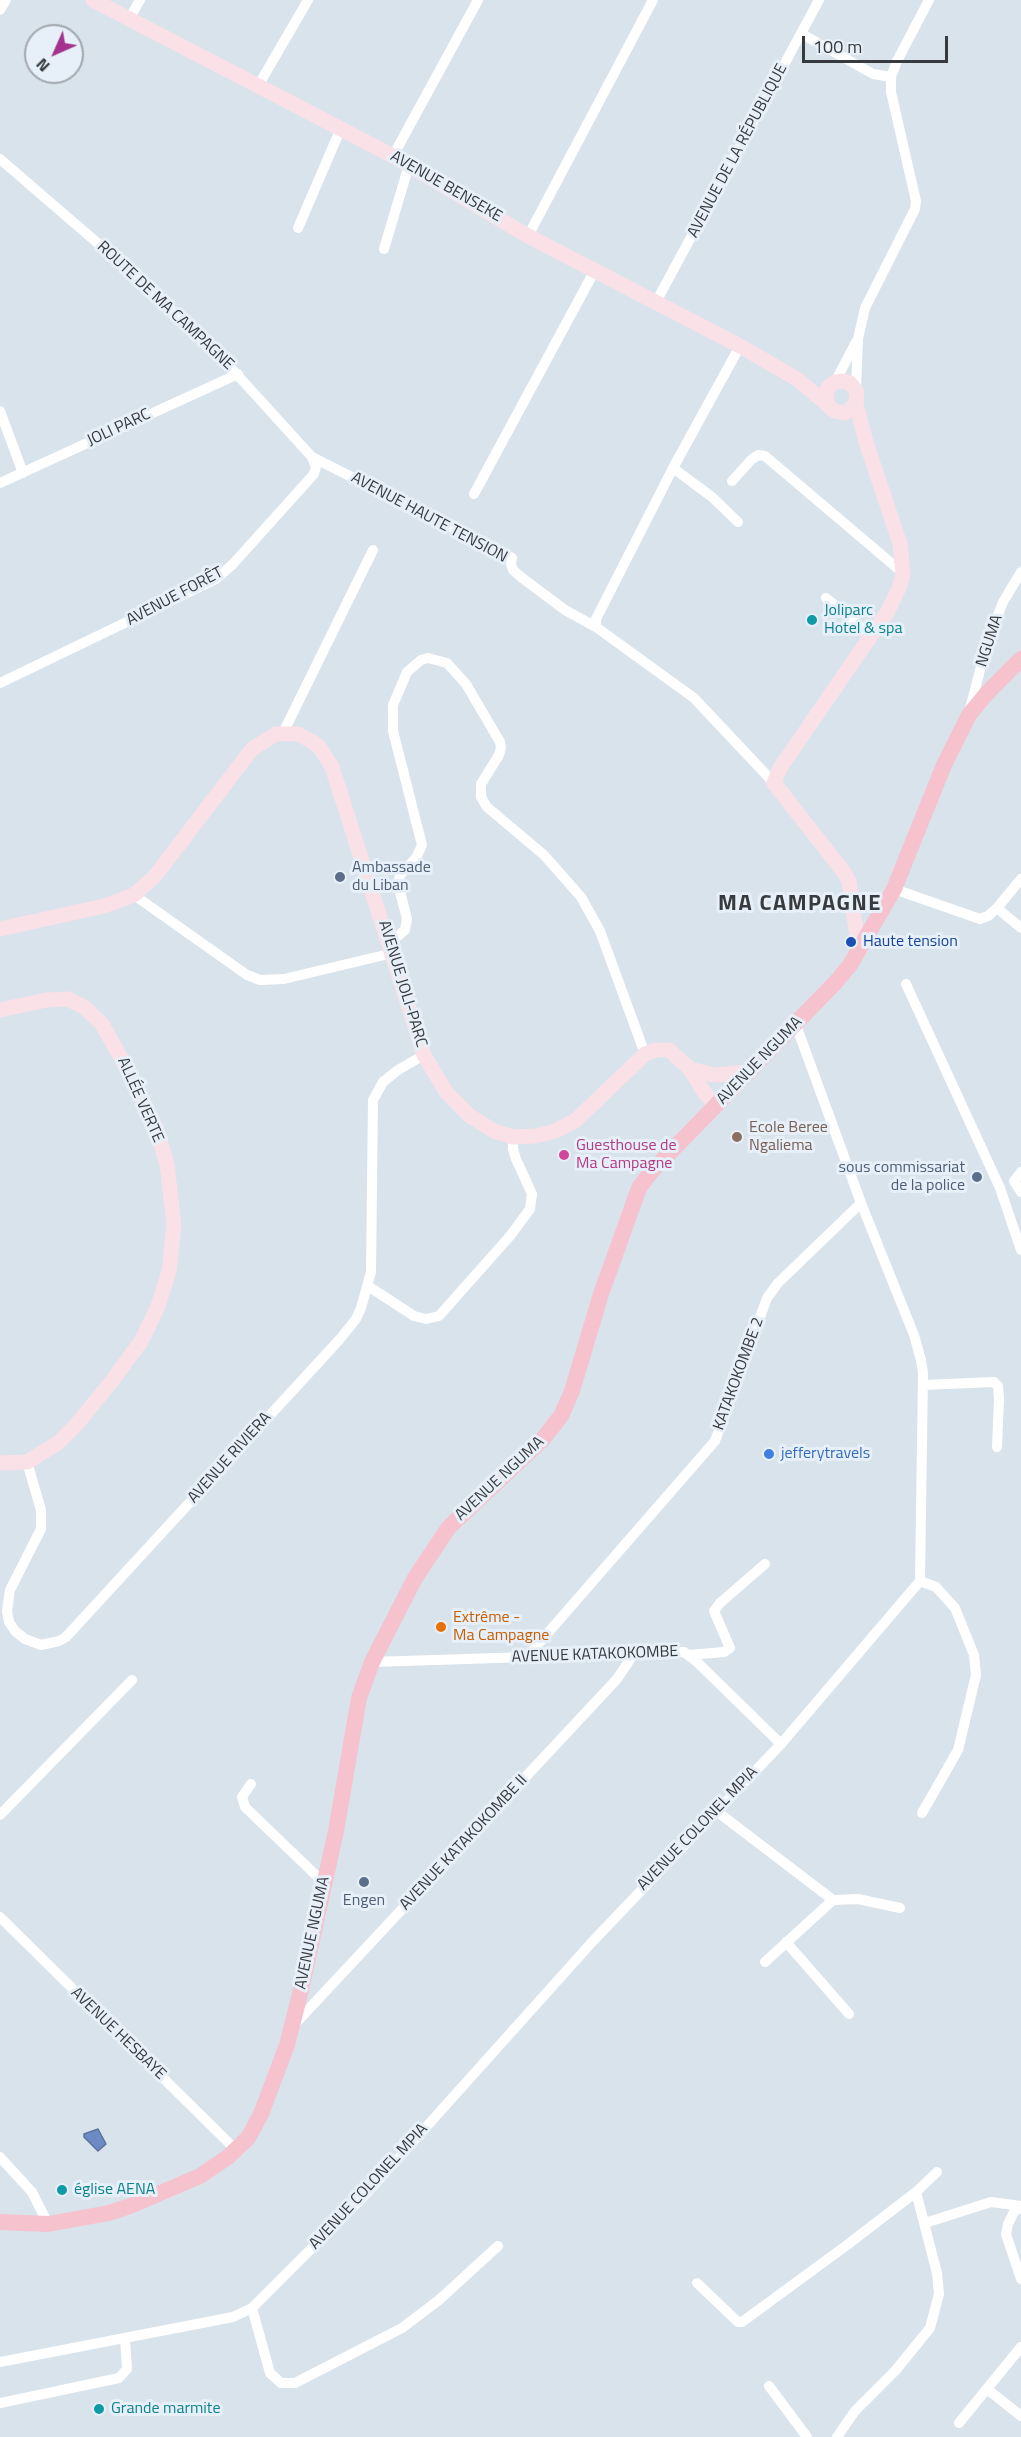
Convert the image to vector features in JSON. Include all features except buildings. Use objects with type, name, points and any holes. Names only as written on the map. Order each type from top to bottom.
[{"type":"main road","name":"AVENUE NGUMA","points":[[0,2222],[48,2224],[109,2214],[200,2176],[236,2150],[248,2138],[261,2114],[291,2028],[336,1831],[355,1713],[372,1662],[415,1578],[440,1538],[460,1515],[542,1440],[561,1416],[572,1391],[601,1294],[639,1188],[651,1172],[835,983],[859,951],[894,889],[944,765],[969,715],[1021,659]]},
{"type":"street","points":[[0,10],[6,0]]},
{"type":"street","name":"AVENUE BENSEKE","points":[[93,0],[341,128],[409,165],[528,236],[740,346],[797,379]]},
{"type":"street","points":[[129,19],[140,0]]},
{"type":"street","points":[[258,86],[308,0]]},
{"type":"street","points":[[393,156],[478,0]]},
{"type":"street","points":[[528,236],[653,0]]},
{"type":"street","name":"AVENUE DE LA RÉPUBLIQUE","points":[[656,302],[819,0]]},
{"type":"street","points":[[831,408],[844,412],[856,396],[858,339],[870,295],[915,209],[916,201],[891,92],[891,77],[929,0]]},
{"type":"street","points":[[801,34],[873,74],[891,77]]},
{"type":"street","points":[[298,228],[341,128]]},
{"type":"street","name":"ROUTE DE MA CAMPAGNE","points":[[0,159],[116,259],[238,374],[314,462]]},
{"type":"street","points":[[384,249],[409,165]]},
{"type":"street","points":[[474,494],[595,270]]},
{"type":"street","points":[[831,408],[826,395],[858,339]]},
{"type":"street","points":[[599,631],[596,619],[673,468],[740,346]]},
{"type":"street","name":"JOLI PARC","points":[[0,483],[238,374]]},
{"type":"street","points":[[797,379],[832,385],[843,381],[850,383],[856,396],[866,442],[900,544],[903,573],[895,599],[872,636],[780,768],[774,783],[843,871],[850,888],[859,951]]},
{"type":"street","points":[[797,379],[866,442]]},
{"type":"street","points":[[0,411],[22,472]]},
{"type":"street","points":[[732,481],[751,460],[758,455],[765,456],[903,573]]},
{"type":"street","name":"AVENUE HAUTE TENSION","points":[[314,462],[513,558],[511,564],[513,570],[521,577],[693,698],[774,783]]},
{"type":"street","name":"AVENUE FORÊT","points":[[0,682],[216,579],[233,564],[314,474],[314,462]]},
{"type":"street","points":[[673,468],[712,497],[738,522]]},
{"type":"street","points":[[0,929],[104,906],[134,895],[154,876],[252,748],[269,736],[282,733],[373,550]]},
{"type":"street","name":"NGUMA","points":[[969,715],[987,643],[1003,602],[1021,572]]},
{"type":"street","points":[[826,598],[872,636]]},
{"type":"street","points":[[134,895],[247,975],[260,980],[284,980],[391,946],[405,930],[407,919],[398,884],[400,875],[416,858],[422,845],[393,731],[393,705],[407,672],[421,660],[428,658],[447,663],[466,684],[500,742],[499,755],[479,791],[483,802],[544,855],[581,897],[600,932],[645,1054],[656,1050],[669,1050],[690,1069],[716,1106]]},
{"type":"street","name":"AVENUE JOLI-PARC","points":[[282,733],[298,734],[313,742],[326,755],[332,767],[391,946],[424,1056],[446,1092],[458,1106],[494,1131],[513,1137],[546,1134],[575,1121],[645,1054]]},
{"type":"street","points":[[894,889],[970,918],[980,919],[988,916],[997,908],[1021,879]]},
{"type":"street","points":[[997,908],[1021,928]]},
{"type":"street","points":[[906,984],[1000,1188],[1021,1250]]},
{"type":"street","name":"ALLÉE VERTE","points":[[0,1010],[46,1000],[68,999],[84,1006],[102,1024],[130,1074],[156,1128],[167,1164],[174,1225],[167,1281],[142,1340],[87,1413],[65,1438],[27,1462]]},
{"type":"street","points":[[796,1025],[861,1203],[914,1335],[924,1373],[920,1581],[936,1587],[955,1608],[974,1655],[976,1675],[958,1750],[922,1813]]},
{"type":"street","name":"AVENUE RIVIERA","points":[[27,1462],[41,1510],[41,1529],[10,1590],[6,1611],[15,1631],[25,1639],[41,1645],[59,1641],[66,1636],[356,1319],[371,1272],[373,1100],[383,1082],[398,1070],[424,1056]]},
{"type":"street","points":[[690,1069],[721,1076],[748,1072]]},
{"type":"street","points":[[368,1286],[414,1316],[426,1319],[439,1316],[510,1236],[530,1209],[532,1194],[516,1159],[513,1137]]},
{"type":"street","points":[[1000,1188],[1018,1177],[1021,1192]]},
{"type":"street","name":"KATAKOKOMBE 2","points":[[526,1658],[715,1441],[767,1298],[778,1283],[861,1203]]},
{"type":"street","points":[[923,1384],[994,1382],[998,1386],[999,1399],[997,1447]]},
{"type":"street","points":[[0,1463],[27,1462]]},
{"type":"street","points":[[690,1655],[724,1652],[730,1648],[714,1611],[720,1603],[765,1564]]},
{"type":"street","name":"AVENUE COLONEL MPIA","points":[[0,2362],[232,2317],[252,2308],[366,2194],[593,1941],[781,1743],[920,1581]]},
{"type":"street","name":"AVENUE KATAKOKOMBE","points":[[372,1662],[633,1655],[679,1651],[690,1655],[781,1743]]},
{"type":"street","name":"AVENUE KATAKOKOMBE II","points":[[291,2028],[617,1679],[633,1655]]},
{"type":"street","points":[[0,1815],[132,1680]]},
{"type":"street","points":[[250,1784],[242,1797],[245,1807],[323,1882]]},
{"type":"street","points":[[715,1810],[833,1900]]},
{"type":"street","points":[[765,1962],[833,1900],[858,1899],[900,1908]]},
{"type":"street","name":"AVENUE HESBAYE","points":[[0,1917],[236,2150]]},
{"type":"street","points":[[786,1942],[849,2014]]},
{"type":"street","points":[[0,2157],[32,2192],[48,2224]]},
{"type":"street","points":[[697,2283],[738,2322],[742,2322],[916,2192],[937,2172]]},
{"type":"street","points":[[837,2437],[855,2411],[895,2371],[930,2328],[939,2294],[925,2223],[916,2192]]},
{"type":"street","points":[[925,2223],[991,2202],[1021,2207]]},
{"type":"street","points":[[1021,2207],[1014,2212],[1006,2234],[1021,2279]]},
{"type":"street","points":[[252,2308],[270,2373],[281,2383],[295,2383],[402,2328],[439,2300],[498,2246]]},
{"type":"street","points":[[0,2403],[119,2378],[127,2369],[125,2338]]},
{"type":"street","points":[[959,2423],[1021,2348]]},
{"type":"street","points":[[769,2386],[807,2437]]},
{"type":"street","points":[[987,2389],[1021,2416]]},
{"type":"water","points":[[98,2129],[106,2144],[98,2151],[84,2137],[84,2134]]},
{"type":"place","name":"Joliparc Hotel & spa","points":[[812,620]]},
{"type":"place","name":"Ambassade du Liban","points":[[340,877]]},
{"type":"place","name":"Haute tension","points":[[851,942]]},
{"type":"place","name":"Ecole Beree Ngaliema","points":[[737,1137]]},
{"type":"place","name":"Guesthouse de Ma Campagne","points":[[564,1155]]},
{"type":"place","name":"sous commissariat de la police","points":[[977,1177]]},
{"type":"place","name":"jefferytravels","points":[[769,1454]]},
{"type":"place","name":"Extrême - Ma Campagne","points":[[441,1627]]},
{"type":"place","name":"Engen","points":[[364,1882]]},
{"type":"place","name":"église AENA","points":[[62,2190]]},
{"type":"place","name":"Grande marmite","points":[[99,2409]]},
{"type":"district","name":"MA CAMPAGNE","points":[[800,905]]}]
